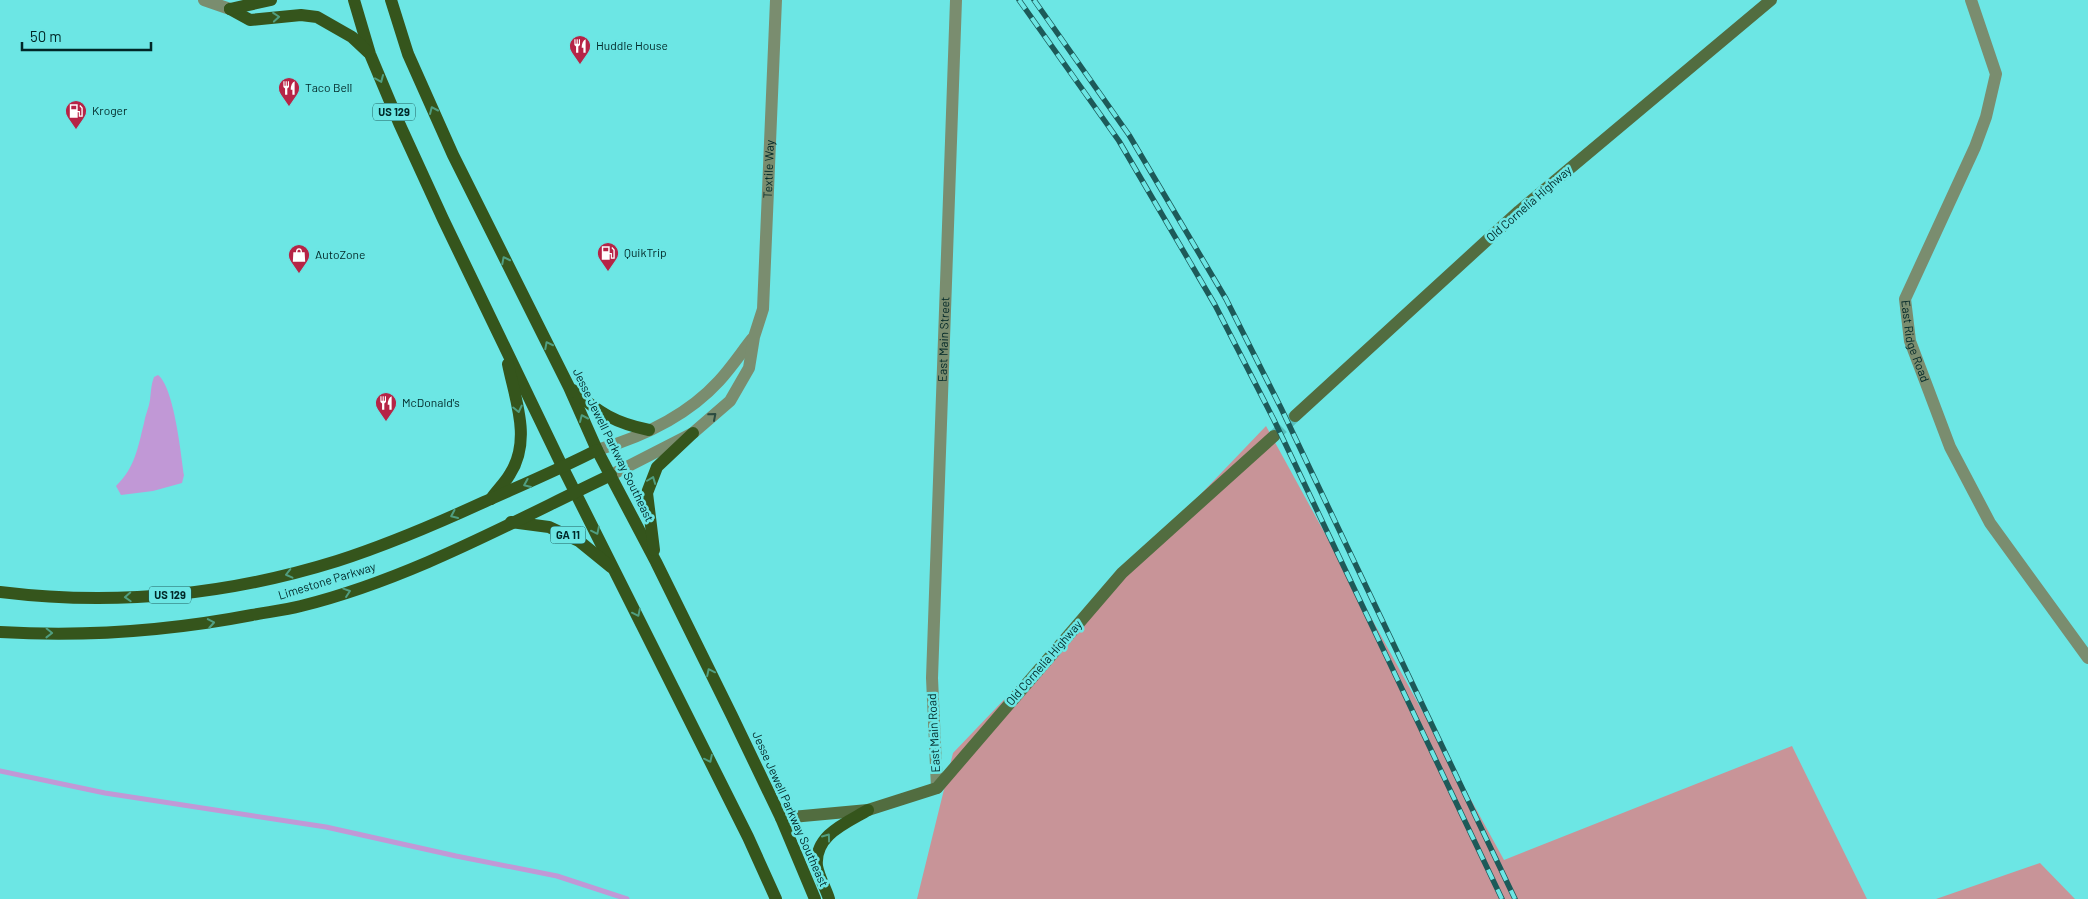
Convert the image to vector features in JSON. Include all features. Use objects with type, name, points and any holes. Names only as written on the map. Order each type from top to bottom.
[{"type":"main road","points":[[230,9],[271,0]]},
{"type":"main road","name":"US 129","points":[[354,0],[370,54],[407,140],[575,492]]},
{"type":"main road","name":"Jesse Jewell Parkway Southeast","points":[[391,0],[408,54],[450,148],[569,387],[597,450],[656,562],[781,818],[816,899]]},
{"type":"main road","points":[[230,9],[250,20],[301,15],[318,17],[352,37],[370,54]]},
{"type":"main road","name":"US 129","points":[[490,499],[511,473],[522,446],[521,425],[504,344]]},
{"type":"main road","points":[[569,387],[593,408],[611,418],[625,425],[649,430]]},
{"type":"main road","points":[[656,562],[647,494],[657,467],[693,433]]},
{"type":"main road","name":"Limestone Parkway","points":[[0,592],[67,598],[112,598],[192,592],[246,584],[292,574],[366,551],[418,532],[563,468],[597,450]]},
{"type":"main road","name":"Limestone Parkway","points":[[0,632],[67,634],[159,630],[205,624],[300,606],[373,583],[409,569],[611,475]]},
{"type":"main road","points":[[575,492],[748,837],[776,899]]},
{"type":"main road","name":"GA 11","points":[[511,522],[549,527],[580,541],[615,570]]},
{"type":"main road","points":[[830,899],[818,868],[817,858],[822,845],[833,830],[868,810]]},
{"type":"street","points":[[204,0],[230,9]]},
{"type":"street","name":"Textile Way","points":[[611,475],[693,433],[730,401],[749,368],[754,337],[763,309],[776,0]]},
{"type":"street","name":"East Main Street","points":[[932,678],[956,0]]},
{"type":"street","name":"Old Cornelia Highway","points":[[1295,416],[1519,211],[1771,0]]},
{"type":"street","name":"East Ridge Road","points":[[1971,0],[1996,74],[1986,116],[1975,147],[1905,299],[1910,341],[1950,446],[1990,522],[2088,658]]},
{"type":"street","name":"Textile Way","points":[[597,450],[618,444],[680,416],[719,382],[754,337]]},
{"type":"street","name":"Old Cornelia Highway","points":[[937,788],[1122,573],[1274,436]]},
{"type":"street","name":"East Main Road","points":[[932,678],[937,788]]},
{"type":"street","points":[[781,818],[868,810],[937,788]]},
{"type":"shaded area","points":[[158,375],[164,382],[176,422],[184,475],[182,483],[153,491],[121,495],[116,486],[128,472],[135,457],[153,380]]},
{"type":"shaded area","points":[[1266,426],[1504,860],[1792,746],[1867,899],[917,899],[953,753]]},
{"type":"shaded area","points":[[2040,863],[2075,899],[1936,899]]},
{"type":"waterway","points":[[0,771],[105,793],[326,827],[557,876],[627,899]]},
{"type":"tunnel","points":[[1274,436],[1295,416]]},
{"type":"railway","points":[[1019,0],[1119,141],[1215,305],[1274,420],[1502,899]]},
{"type":"railway","points":[[1034,0],[1129,135],[1226,299],[1281,408],[1515,899]]},
{"type":"place","name":"Huddle House","points":[[580,65]]},
{"type":"place","name":"Taco Bell","points":[[289,107]]},
{"type":"place","name":"Kroger","points":[[76,130]]},
{"type":"place","name":"QuikTrip","points":[[608,272]]},
{"type":"place","name":"AutoZone","points":[[299,274]]},
{"type":"place","name":"McDonald's","points":[[386,422]]}]
